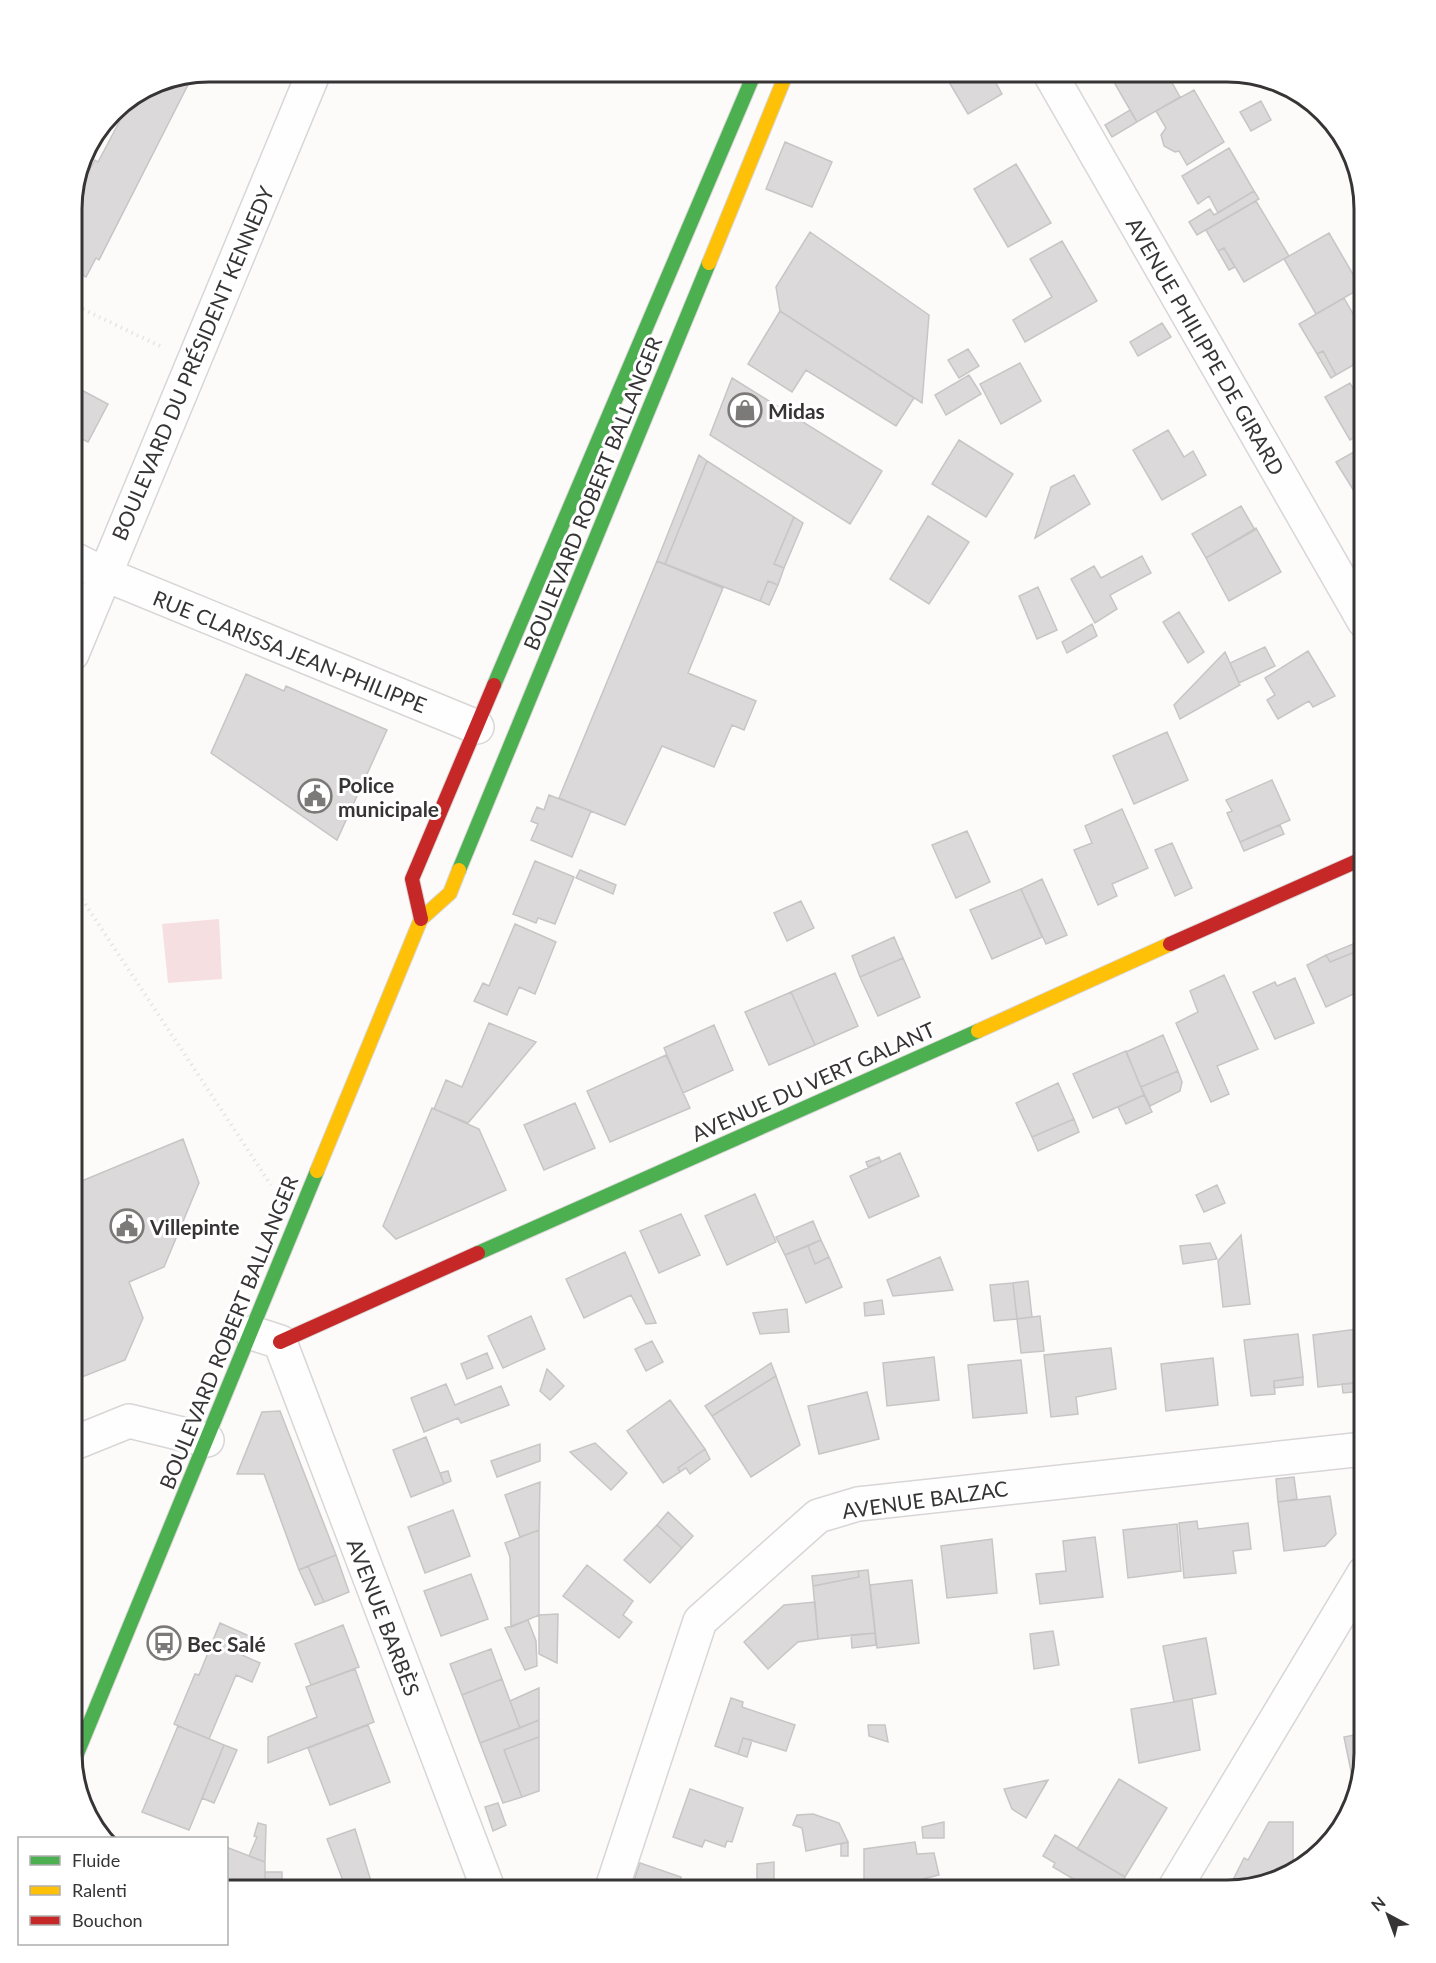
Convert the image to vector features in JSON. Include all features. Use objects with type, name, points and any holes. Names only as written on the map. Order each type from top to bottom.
[{"type":"main road","name":"BOULEVARD ROBERT BALLANGER","points":[[421,919],[412,879],[751,83]]},
{"type":"main road","name":"BOULEVARD ROBERT BALLANGER","points":[[82,1742],[207,1440],[265,1337],[296,1223],[421,919],[450,893],[783,83]]},
{"type":"main road","name":"AVENUE DU VERT GALANT","points":[[265,1337],[1354,862]]},
{"type":"street","name":"BOULEVARD DU PRÉSIDENT KENNEDY","points":[[83,627],[310,82]]},
{"type":"street","name":"AVENUE PHILIPPE DE GIRARD","points":[[1055,83],[1354,604]]},
{"type":"street","name":"RUE CLARISSA JEAN-PHILIPPE","points":[[83,563],[477,727]]},
{"type":"street","name":"AVENUE BARBÈS","points":[[265,1337],[485,1880]]},
{"type":"street","points":[[82,1440],[129,1421],[207,1440]]},
{"type":"street","name":"AVENUE BALZAC","points":[[615,1880],[700,1621],[818,1516],[858,1504],[1354,1450]]},
{"type":"street","points":[[1180,1880],[1354,1591]]},
{"type":"path","points":[[83,309],[193,361]]},
{"type":"path","points":[[83,900],[296,1223]]},
{"type":"shaded area","points":[[219,919],[222,979],[168,983],[162,924]]},
{"type":"building","points":[[949,83],[996,83],[1002,94],[968,114]]},
{"type":"building","points":[[1114,83],[1172,83],[1180,97],[1137,122]]},
{"type":"building","points":[[188,85],[99,260],[96,258],[86,277],[83,275],[83,201],[89,171],[95,160],[98,162],[120,120],[126,114],[153,96],[169,89]]},
{"type":"building","points":[[1194,90],[1224,142],[1187,165],[1179,151],[1175,152],[1164,146],[1161,135],[1166,128],[1156,111]]},
{"type":"building","points":[[1261,101],[1271,120],[1251,131],[1240,112]]},
{"type":"building","points":[[1130,110],[1137,122],[1112,137],[1105,125]]},
{"type":"building","points":[[785,142],[832,162],[812,207],[766,189]]},
{"type":"building","points":[[1229,148],[1254,191],[1218,213],[1209,196],[1198,204],[1182,176]]},
{"type":"building","points":[[1016,164],[1051,223],[1008,247],[974,189]]},
{"type":"building","points":[[1254,191],[1259,199],[1197,235],[1189,222],[1210,209],[1214,215]]},
{"type":"building","points":[[1256,201],[1289,256],[1244,282],[1224,248],[1218,251],[1206,230]]},
{"type":"building","points":[[810,232],[929,315],[922,403],[780,311],[776,287]]},
{"type":"building","points":[[1329,233],[1354,276],[1354,292],[1316,314],[1284,259]]},
{"type":"building","points":[[1062,241],[1097,301],[1025,342],[1013,320],[1052,297],[1030,259]]},
{"type":"building","points":[[1224,248],[1235,267],[1229,270],[1218,251]]},
{"type":"building","points":[[1344,298],[1354,316],[1354,365],[1336,375],[1323,351],[1317,354],[1299,324]]},
{"type":"building","points":[[780,311],[914,398],[896,426],[806,370],[792,392],[748,364]]},
{"type":"building","points":[[1162,323],[1171,337],[1138,356],[1130,342]]},
{"type":"building","points":[[968,349],[979,366],[959,378],[948,360]]},
{"type":"building","points":[[1323,351],[1336,375],[1331,378],[1317,354]]},
{"type":"building","points":[[1020,363],[1041,401],[1001,424],[980,384]]},
{"type":"building","points":[[969,375],[981,394],[946,415],[935,395]]},
{"type":"building","points":[[732,378],[882,471],[850,524],[710,435]]},
{"type":"building","points":[[1350,383],[1354,390],[1354,438],[1350,440],[1325,397]]},
{"type":"building","points":[[83,391],[108,404],[88,442],[83,439]]},
{"type":"building","points":[[1168,430],[1184,457],[1193,451],[1206,475],[1162,500],[1133,450]]},
{"type":"building","points":[[959,440],[1013,474],[986,517],[932,484]]},
{"type":"building","points":[[1354,452],[1354,491],[1336,462]]},
{"type":"building","points":[[699,455],[707,461],[665,564],[657,561]]},
{"type":"building","points":[[707,461],[794,517],[774,564],[784,568],[778,585],[768,581],[760,601],[665,564]]},
{"type":"building","points":[[1074,475],[1090,504],[1035,538],[1051,487]]},
{"type":"building","points":[[1241,506],[1255,530],[1206,558],[1192,534]]},
{"type":"building","points":[[928,516],[969,542],[929,604],[890,579]]},
{"type":"building","points":[[794,517],[803,523],[784,568],[774,564]]},
{"type":"building","points":[[1256,528],[1281,572],[1229,601],[1206,558]]},
{"type":"building","points":[[1142,556],[1151,573],[1110,595],[1117,609],[1095,623],[1071,579],[1094,566],[1101,578]]},
{"type":"building","points":[[657,561],[723,588],[688,673],[756,701],[744,730],[732,725],[714,767],[662,746],[625,825],[559,798]]},
{"type":"building","points":[[768,581],[778,585],[769,605],[760,601]]},
{"type":"building","points":[[1038,587],[1057,630],[1037,639],[1019,596]]},
{"type":"building","points":[[1179,612],[1204,652],[1188,663],[1163,622]]},
{"type":"building","points":[[1092,624],[1097,636],[1067,653],[1062,642]]},
{"type":"building","points":[[1265,647],[1275,666],[1239,683],[1230,663]]},
{"type":"building","points":[[1308,651],[1335,696],[1313,707],[1309,701],[1278,719],[1267,700],[1275,695],[1265,678]]},
{"type":"building","points":[[1225,652],[1240,685],[1180,719],[1174,705]]},
{"type":"building","name":"Police municipale","points":[[246,674],[284,691],[286,686],[387,730],[337,840],[211,753]]},
{"type":"building","points":[[1167,732],[1188,780],[1134,804],[1113,756]]},
{"type":"building","points":[[1272,780],[1290,820],[1240,842],[1227,813],[1232,811],[1226,800]]},
{"type":"building","points":[[549,795],[591,811],[572,857],[531,840],[538,824],[531,821],[537,807],[544,810]]},
{"type":"building","points":[[1122,809],[1148,868],[1112,884],[1117,896],[1098,905],[1074,850],[1092,843],[1085,826]]},
{"type":"building","points":[[1280,825],[1284,834],[1244,851],[1240,842]]},
{"type":"building","points":[[967,831],[990,882],[956,898],[932,845]]},
{"type":"building","points":[[1172,843],[1192,888],[1175,896],[1155,850]]},
{"type":"building","points":[[535,861],[574,877],[555,924],[538,918],[536,923],[513,914]]},
{"type":"building","points":[[580,870],[616,885],[613,894],[576,878]]},
{"type":"building","points":[[1042,879],[1067,935],[1046,944],[1021,889]]},
{"type":"building","points":[[1021,889],[1042,937],[992,959],[970,910]]},
{"type":"building","points":[[801,901],[814,928],[787,941],[774,913]]},
{"type":"building","points":[[515,924],[556,942],[535,994],[519,987],[507,1015],[474,1001],[483,983],[489,986]]},
{"type":"building","points":[[894,937],[903,958],[860,977],[852,956]]},
{"type":"building","points":[[1354,944],[1354,952],[1330,962],[1326,955]]},
{"type":"building","points":[[1354,952],[1354,994],[1326,1007],[1307,965],[1326,955],[1330,962]]},
{"type":"building","points":[[903,958],[920,997],[878,1016],[860,977]]},
{"type":"building","points":[[835,973],[858,1026],[815,1045],[791,992]]},
{"type":"building","points":[[1224,975],[1258,1049],[1217,1066],[1229,1094],[1211,1102],[1176,1023],[1198,1012],[1190,991]]},
{"type":"building","points":[[1295,978],[1314,1023],[1275,1039],[1253,992],[1275,982],[1277,986]]},
{"type":"building","points":[[791,992],[815,1045],[769,1065],[745,1012]]},
{"type":"building","points":[[489,1023],[536,1042],[468,1123],[434,1109],[446,1080],[462,1087]]},
{"type":"building","points":[[714,1025],[733,1070],[683,1093],[664,1048]]},
{"type":"building","points":[[1163,1035],[1178,1071],[1141,1087],[1126,1052]]},
{"type":"building","points":[[1126,1051],[1144,1095],[1093,1118],[1073,1074]]},
{"type":"building","points":[[666,1055],[690,1108],[610,1142],[587,1091]]},
{"type":"building","points":[[1178,1071],[1182,1082],[1180,1091],[1150,1106],[1141,1087]]},
{"type":"building","points":[[1058,1083],[1074,1119],[1032,1137],[1016,1103]]},
{"type":"building","points":[[1144,1095],[1152,1112],[1126,1124],[1118,1107]]},
{"type":"building","points":[[575,1103],[595,1148],[544,1170],[524,1125]]},
{"type":"building","points":[[432,1108],[479,1129],[506,1190],[396,1239],[383,1226]]},
{"type":"building","points":[[1074,1119],[1079,1132],[1038,1151],[1032,1137]]},
{"type":"building","name":"Villepinte","points":[[183,1139],[199,1183],[164,1267],[129,1282],[143,1318],[125,1360],[82,1377],[82,1181]]},
{"type":"building","points":[[900,1153],[919,1196],[869,1218],[850,1176]]},
{"type":"building","points":[[879,1157],[881,1162],[868,1167],[866,1162]]},
{"type":"building","points":[[1217,1185],[1225,1203],[1204,1212],[1196,1195]]},
{"type":"building","points":[[755,1194],[776,1242],[727,1265],[705,1216]]},
{"type":"building","points":[[681,1214],[700,1255],[659,1273],[640,1231]]},
{"type":"building","points":[[813,1221],[821,1240],[785,1255],[776,1237]]},
{"type":"building","points":[[1241,1235],[1250,1304],[1223,1307],[1218,1261]]},
{"type":"building","points":[[821,1240],[829,1257],[815,1264],[808,1246]]},
{"type":"building","points":[[1210,1243],[1217,1259],[1183,1264],[1180,1246]]},
{"type":"building","points":[[808,1246],[815,1264],[829,1257],[842,1287],[806,1303],[785,1255]]},
{"type":"building","points":[[625,1252],[656,1323],[646,1324],[631,1295],[584,1318],[566,1279]]},
{"type":"building","points":[[940,1257],[953,1290],[893,1296],[887,1280]]},
{"type":"building","points":[[1028,1281],[1032,1317],[1017,1319],[1013,1283]]},
{"type":"building","points":[[1013,1283],[1017,1319],[994,1321],[990,1285]]},
{"type":"building","points":[[882,1300],[884,1314],[865,1316],[864,1303]]},
{"type":"building","points":[[787,1309],[789,1332],[760,1334],[753,1313]]},
{"type":"building","points":[[531,1316],[545,1349],[503,1368],[488,1336]]},
{"type":"building","points":[[1040,1316],[1044,1351],[1021,1353],[1017,1319]]},
{"type":"building","points":[[1354,1329],[1354,1383],[1318,1387],[1313,1335]]},
{"type":"building","points":[[1298,1334],[1303,1377],[1274,1381],[1275,1394],[1251,1396],[1244,1340]]},
{"type":"building","points":[[652,1341],[663,1362],[646,1371],[635,1349]]},
{"type":"building","points":[[1111,1348],[1116,1389],[1076,1397],[1078,1414],[1051,1417],[1044,1355]]},
{"type":"building","points":[[487,1353],[493,1368],[467,1379],[461,1364]]},
{"type":"building","points":[[934,1357],[939,1400],[887,1406],[883,1363]]},
{"type":"building","points":[[1213,1358],[1218,1405],[1166,1411],[1161,1364]]},
{"type":"building","points":[[1021,1360],[1027,1413],[973,1418],[968,1365]]},
{"type":"building","points":[[771,1363],[776,1376],[712,1416],[705,1406]]},
{"type":"building","points":[[547,1369],[564,1386],[550,1400],[540,1391]]},
{"type":"building","points":[[776,1376],[800,1445],[751,1477],[712,1416]]},
{"type":"building","points":[[1303,1377],[1303,1385],[1274,1388],[1274,1381]]},
{"type":"building","points":[[1354,1383],[1354,1392],[1343,1393],[1342,1384]]},
{"type":"building","points":[[446,1384],[455,1405],[501,1386],[509,1405],[461,1423],[458,1418],[424,1432],[411,1398]]},
{"type":"building","points":[[867,1392],[879,1439],[819,1454],[808,1406]]},
{"type":"building","points":[[670,1400],[705,1449],[678,1468],[680,1472],[663,1483],[627,1431]]},
{"type":"building","points":[[280,1411],[336,1555],[299,1570],[264,1474],[237,1474],[262,1412]]},
{"type":"building","points":[[426,1437],[444,1484],[411,1497],[393,1450]]},
{"type":"building","points":[[595,1443],[627,1473],[611,1490],[570,1452]]},
{"type":"building","points":[[540,1444],[540,1461],[497,1477],[491,1461]]},
{"type":"building","points":[[705,1449],[710,1459],[690,1474],[686,1468],[680,1472],[678,1468]]},
{"type":"building","points":[[448,1471],[451,1481],[444,1484],[440,1473]]},
{"type":"building","points":[[1294,1477],[1297,1499],[1278,1502],[1276,1479]]},
{"type":"building","points":[[540,1482],[539,1530],[520,1537],[505,1495]]},
{"type":"building","points":[[1330,1496],[1336,1534],[1325,1546],[1284,1551],[1278,1502]]},
{"type":"building","points":[[453,1510],[470,1556],[425,1573],[408,1527]]},
{"type":"building","points":[[668,1512],[693,1536],[682,1548],[657,1525]]},
{"type":"building","points":[[1197,1521],[1198,1529],[1248,1523],[1251,1549],[1233,1551],[1236,1573],[1184,1578],[1179,1523]]},
{"type":"building","points":[[1177,1524],[1181,1571],[1128,1578],[1123,1530]]},
{"type":"building","points":[[657,1525],[682,1548],[650,1583],[624,1560]]},
{"type":"building","points":[[539,1530],[539,1615],[511,1627],[510,1557],[505,1543]]},
{"type":"building","points":[[1095,1537],[1103,1597],[1040,1604],[1036,1574],[1066,1571],[1063,1541]]},
{"type":"building","points":[[992,1539],[997,1593],[947,1598],[941,1546]]},
{"type":"building","points":[[336,1555],[349,1592],[324,1602],[308,1566]]},
{"type":"building","points":[[587,1565],[633,1601],[623,1615],[632,1622],[619,1638],[563,1596]]},
{"type":"building","points":[[308,1566],[324,1602],[315,1605],[299,1570]]},
{"type":"building","points":[[868,1570],[875,1633],[818,1639],[813,1586],[859,1577],[858,1571]]},
{"type":"building","points":[[858,1571],[859,1577],[813,1586],[812,1576]]},
{"type":"building","points":[[471,1574],[488,1619],[441,1636],[424,1591]]},
{"type":"building","points":[[912,1580],[919,1643],[877,1648],[870,1585]]},
{"type":"building","points":[[815,1602],[818,1639],[798,1642],[768,1669],[744,1642],[784,1605]]},
{"type":"building","points":[[558,1614],[557,1663],[539,1654],[539,1615]]},
{"type":"building","points":[[528,1620],[536,1641],[537,1666],[525,1670],[505,1628]]},
{"type":"building","points":[[220,1623],[249,1636],[242,1655],[260,1663],[252,1682],[236,1675],[209,1739],[174,1724],[195,1674],[199,1675]]},
{"type":"building","points":[[343,1625],[359,1667],[311,1685],[295,1644]]},
{"type":"building","points":[[1053,1631],[1059,1665],[1034,1669],[1030,1634]]},
{"type":"building","points":[[875,1633],[876,1645],[852,1648],[851,1635]]},
{"type":"building","points":[[1206,1638],[1216,1694],[1174,1702],[1163,1646]]},
{"type":"building","points":[[491,1649],[502,1679],[462,1695],[450,1664]]},
{"type":"building","points":[[355,1669],[374,1722],[268,1763],[268,1737],[317,1717],[306,1687]]},
{"type":"building","points":[[502,1679],[520,1728],[480,1743],[462,1695]]},
{"type":"building","points":[[539,1688],[539,1720],[520,1728],[510,1701]]},
{"type":"building","points":[[731,1698],[743,1702],[742,1707],[795,1725],[786,1751],[743,1738],[738,1754],[715,1746]]},
{"type":"building","points":[[1192,1699],[1200,1750],[1139,1763],[1131,1709]]},
{"type":"building","points":[[539,1720],[539,1737],[504,1750],[522,1797],[503,1803],[480,1743]]},
{"type":"building","points":[[368,1725],[390,1782],[330,1805],[308,1748]]},
{"type":"building","points":[[868,1725],[885,1725],[888,1742],[869,1736]]},
{"type":"building","points":[[178,1726],[224,1745],[189,1830],[142,1812]]},
{"type":"building","points":[[1354,1735],[1351,1773],[1344,1737]]},
{"type":"building","points":[[539,1737],[539,1791],[522,1797],[504,1750]]},
{"type":"building","points":[[743,1738],[752,1740],[747,1757],[738,1754]]},
{"type":"building","points":[[224,1745],[237,1750],[214,1803],[202,1798]]},
{"type":"building","points":[[1119,1779],[1167,1808],[1125,1877],[1077,1849]]},
{"type":"building","points":[[1048,1780],[1026,1818],[1012,1809],[1004,1789]]},
{"type":"building","points":[[690,1789],[743,1808],[732,1842],[727,1841],[725,1847],[705,1840],[702,1847],[673,1837]]},
{"type":"building","points":[[498,1803],[506,1825],[493,1831],[485,1807]]},
{"type":"building","points":[[813,1814],[839,1823],[848,1842],[806,1851],[802,1828],[793,1825],[797,1815]]},
{"type":"building","points":[[944,1822],[944,1838],[923,1838],[922,1827]]},
{"type":"building","points":[[1269,1822],[1293,1822],[1293,1861],[1275,1871],[1259,1876],[1233,1880],[1244,1858],[1248,1860]]},
{"type":"building","points":[[258,1823],[266,1825],[265,1862],[249,1856],[257,1837],[254,1836]]},
{"type":"building","points":[[355,1829],[371,1880],[343,1880],[327,1839]]},
{"type":"building","points":[[1055,1835],[1125,1877],[1123,1880],[1075,1880],[1053,1867],[1055,1863],[1043,1856]]},
{"type":"building","points":[[848,1842],[848,1856],[841,1856],[841,1844]]},
{"type":"building","points":[[915,1842],[917,1854],[934,1853],[939,1875],[923,1880],[864,1880],[864,1849]]},
{"type":"building","points":[[228,1848],[265,1862],[265,1880],[228,1880]]},
{"type":"building","points":[[774,1862],[774,1880],[757,1880],[757,1864]]},
{"type":"building","points":[[640,1863],[681,1877],[681,1880],[634,1880]]},
{"type":"building","points":[[265,1872],[282,1872],[282,1880],[265,1880]]},
{"type":"traffic: fast","points":[[494,685],[751,83]]},
{"type":"traffic: fast","points":[[459,870],[709,263]]},
{"type":"traffic: fast","points":[[478,1253],[978,1031]]},
{"type":"traffic: fast","points":[[82,1742],[317,1171]]},
{"type":"traffic: slow","points":[[709,263],[783,83]]},
{"type":"traffic: slow","points":[[317,1171],[421,919],[450,893],[459,870]]},
{"type":"traffic: slow","points":[[978,1031],[1170,944]]},
{"type":"traffic: jam","points":[[421,919],[412,879],[494,685]]},
{"type":"traffic: jam","points":[[1170,944],[1354,862]]},
{"type":"traffic: jam","points":[[280,1342],[478,1253]]},
{"type":"place","name":"Midas","points":[[745,410]]},
{"type":"place","name":"Police municipale","points":[[315,796]]},
{"type":"place","name":"Villepinte","points":[[127,1226]]},
{"type":"place","name":"Bec Salé","points":[[164,1643]]}]
